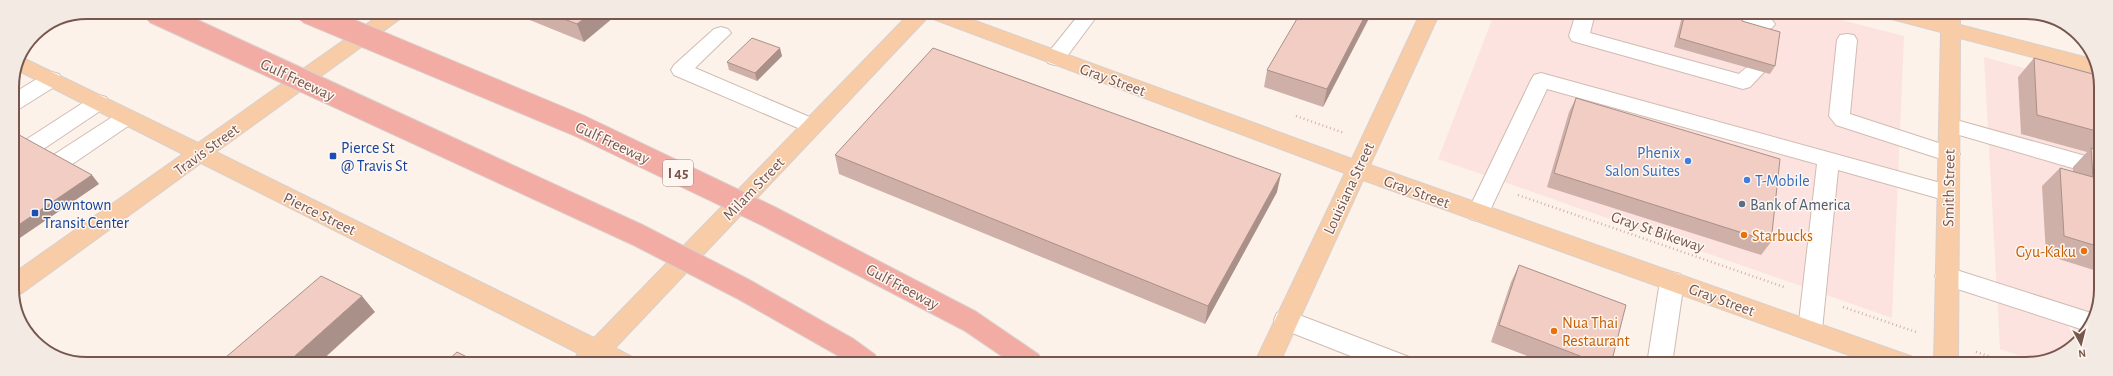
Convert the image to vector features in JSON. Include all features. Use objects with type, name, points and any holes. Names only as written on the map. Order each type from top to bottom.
[{"type":"highway","name":"Gulf Freeway","points":[[169,19],[638,235],[743,289],[848,348],[860,357]]},
{"type":"highway","name":"Gulf Freeway","points":[[324,19],[580,126],[762,212],[970,321],[1023,357]]},
{"type":"main road","name":"Travis Street","points":[[19,282],[387,19]]},
{"type":"main road","name":"Milam Street","points":[[591,357],[915,19]]},
{"type":"main road","name":"Gray Street","points":[[951,19],[1478,213],[1885,357]]},
{"type":"main road","name":"Louisiana Street","points":[[1269,357],[1428,19]]},
{"type":"main road","points":[[1936,19],[1951,21],[2090,65]]},
{"type":"main road","name":"Smith Street","points":[[1946,357],[1951,21]]},
{"type":"main road","name":"Pierce Street","points":[[23,65],[100,102],[591,357]]},
{"type":"lane","points":[[1054,58],[1085,19]]},
{"type":"lane","points":[[1584,19],[1579,36],[1743,82],[1756,70]]},
{"type":"lane","points":[[1742,19],[1764,24]]},
{"type":"lane","points":[[721,33],[682,70],[812,126]]},
{"type":"lane","points":[[1847,40],[1839,116],[1843,120],[1949,154]]},
{"type":"lane","points":[[19,100],[52,79]]},
{"type":"lane","points":[[1478,213],[1541,80],[1948,193]]},
{"type":"lane","points":[[19,154],[100,102]]},
{"type":"lane","points":[[19,189],[127,117]]},
{"type":"lane","points":[[1949,126],[2094,166]]},
{"type":"lane","points":[[1810,330],[1828,159]]},
{"type":"lane","points":[[1948,276],[2086,321]]},
{"type":"lane","points":[[1663,357],[1672,282]]},
{"type":"lane","points":[[1286,320],[1382,357]]},
{"type":"path","name":"Gray St Bikeway","points":[[1490,185],[1880,320]]},
{"type":"shaded area","points":[[1492,19],[1838,19],[1904,36],[1892,318],[1438,159]]},
{"type":"shaded area","points":[[1984,57],[2094,87],[2094,289],[2090,311],[2084,324],[2061,324],[2060,348],[2040,356],[2023,357],[2000,349]]},
{"type":"building","points":[[564,19],[584,19],[577,24]]},
{"type":"building","points":[[1297,19],[1363,19],[1327,89],[1267,70]]},
{"type":"building","points":[[1684,19],[1742,19],[1742,21],[1780,32],[1775,66],[1679,38]]},
{"type":"building","points":[[752,38],[780,48],[755,73],[727,62]]},
{"type":"building","points":[[933,48],[1281,174],[1208,306],[835,155]]},
{"type":"building","points":[[2034,58],[2093,74],[2094,130],[2037,115]]},
{"type":"building","points":[[1576,98],[1780,159],[1771,242],[1554,173]]},
{"type":"building","name":"Downtown Transit Center","points":[[19,135],[92,175],[19,225]]},
{"type":"building","points":[[2091,148],[2094,149],[2094,245],[2064,236],[2060,168],[2093,177]]},
{"type":"building","name":"Nua Thai Restaurant","points":[[1519,265],[1626,305],[1613,357],[1583,357],[1499,325]]},
{"type":"building","points":[[321,276],[362,296],[294,357],[226,357]]},
{"type":"building","points":[[457,352],[467,357],[452,357]]},
{"type":"place","name":"Pierce St @ Travis St","points":[[333,156]]},
{"type":"place","name":"Phenix Salon Suites","points":[[1688,161]]},
{"type":"place","name":"T-Mobile","points":[[1747,180]]},
{"type":"place","name":"Bank of America","points":[[1742,204]]},
{"type":"place","name":"Downtown Transit Center","points":[[35,213]]},
{"type":"place","name":"Starbucks","points":[[1744,235]]},
{"type":"place","name":"Gyu-Kaku","points":[[2084,251]]},
{"type":"place","name":"Nua Thai Restaurant","points":[[1554,331]]}]
